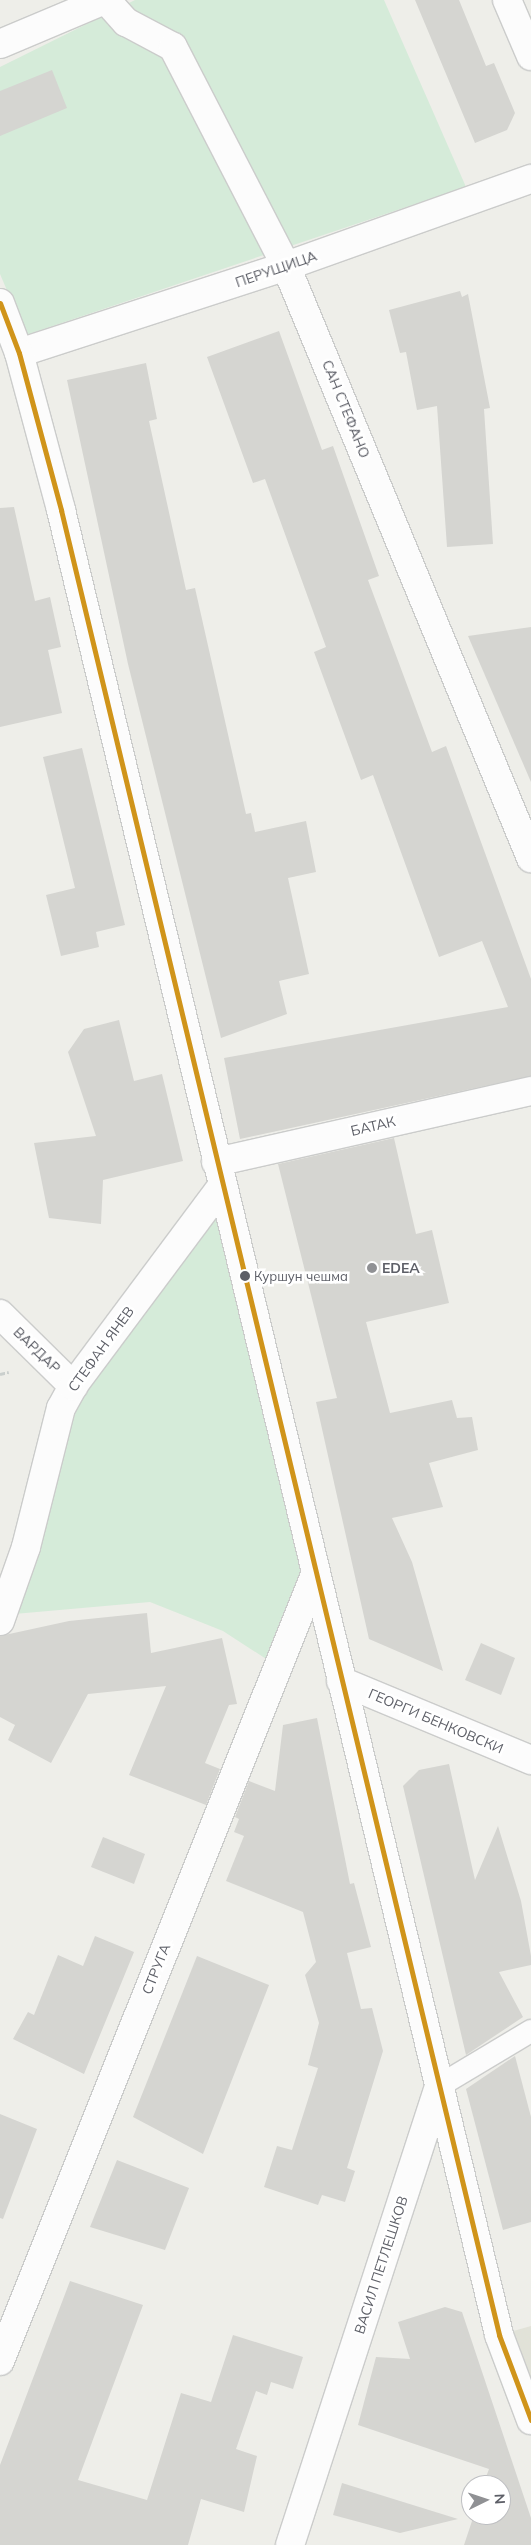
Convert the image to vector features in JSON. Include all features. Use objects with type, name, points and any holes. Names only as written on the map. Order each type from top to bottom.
[{"type":"street","points":[[0,44],[105,0]]},
{"type":"street","name":"САН СТЕФАНО","points":[[105,0],[126,22],[173,47],[286,266],[531,858]]},
{"type":"street","points":[[507,0],[531,56]]},
{"type":"street","name":"ПЕРУЩИЦА","points":[[18,353],[286,266],[531,179]]},
{"type":"street","points":[[0,304],[18,353],[61,510],[314,1577],[341,1681],[499,2335],[531,2420]]},
{"type":"street","name":"БАТАК","points":[[219,1174],[531,1091]]},
{"type":"street","name":"СТЕФАН ЯНЕВ","points":[[0,1621],[26,1547],[59,1417],[73,1386],[219,1174]]},
{"type":"street","name":"ВАРДАР","points":[[0,1314],[73,1386]]},
{"type":"street","name":"СТРУГА","points":[[0,2361],[314,1577]]},
{"type":"street","name":"ГЕОРГИ БЕНКОВСКИ","points":[[341,1681],[531,1760]]},
{"type":"street","name":"ВАСИЛ ПЕТЛЕШКОВ","points":[[290,2545],[439,2086]]},
{"type":"lane","points":[[439,2086],[531,2031]]},
{"type":"shaded area","points":[[531,2326],[531,2419],[499,2335]]},
{"type":"green space","points":[[135,0],[384,0],[466,187],[26,335],[0,274],[0,67]]},
{"type":"green space","name":"Куршун чешма","points":[[222,1186],[314,1577],[277,1666],[223,1631],[150,1602],[3,1615],[61,1408]]},
{"type":"building","points":[[415,0],[459,0],[486,66],[494,63],[515,113],[507,130],[475,143]]},
{"type":"building","points":[[52,70],[67,108],[0,136],[0,91]]},
{"type":"building","points":[[460,291],[462,297],[468,294],[490,408],[484,409],[493,544],[447,547],[437,406],[417,410],[406,352],[400,353],[389,310]]},
{"type":"building","points":[[279,331],[322,450],[333,446],[379,576],[368,580],[432,752],[446,746],[531,979],[531,1076],[240,1139],[224,1058],[508,1007],[482,941],[439,957],[373,775],[361,780],[314,652],[326,647],[265,479],[253,483],[207,357]]},
{"type":"building","points":[[146,363],[157,419],[149,421],[186,590],[195,588],[246,814],[251,813],[255,832],[306,821],[316,872],[288,878],[309,974],[279,981],[287,1014],[221,1038],[128,664],[67,380]]},
{"type":"building","points":[[14,507],[35,601],[50,597],[61,647],[48,650],[62,713],[0,727],[0,508]]},
{"type":"building","points":[[531,627],[531,782],[468,636]]},
{"type":"building","points":[[82,748],[125,925],[96,932],[99,947],[61,956],[46,895],[75,888],[43,757]]},
{"type":"building","points":[[119,1020],[134,1081],[162,1074],[183,1161],[103,1180],[101,1224],[49,1218],[34,1143],[96,1136],[68,1052],[84,1029]]},
{"type":"building","points":[[394,1138],[416,1234],[432,1230],[449,1303],[366,1322],[390,1413],[452,1400],[457,1418],[472,1417],[478,1450],[429,1463],[443,1507],[392,1518],[412,1562],[443,1671],[369,1639],[316,1402],[337,1398],[278,1164]]},
{"type":"building","points":[[147,1613],[151,1653],[222,1638],[237,1704],[229,1705],[205,1763],[220,1769],[206,1805],[129,1775],[166,1686],[88,1694],[51,1763],[8,1740],[15,1725],[0,1717],[0,1636],[69,1621]]},
{"type":"building","points":[[481,1643],[515,1658],[501,1695],[465,1680]]},
{"type":"building","points":[[317,1718],[350,1884],[354,1883],[371,1947],[347,1953],[361,2009],[372,2008],[383,2051],[347,2168],[355,2171],[345,2202],[322,2195],[318,2205],[264,2187],[277,2146],[292,2150],[318,2068],[308,2065],[319,2023],[305,1975],[316,1962],[303,1912],[226,1881],[244,1836],[234,1832],[239,1819],[235,1817],[249,1781],[275,1791],[283,1725]]},
{"type":"building","points":[[449,1764],[475,1880],[498,1826],[521,1901],[531,1956],[531,1965],[499,1972],[523,2017],[466,2055],[403,1786],[419,1770]]},
{"type":"building","points":[[103,1837],[145,1854],[134,1884],[91,1867]]},
{"type":"building","points":[[95,1936],[134,1952],[84,2074],[13,2039],[28,2012],[34,2015],[58,1955],[83,1966]]},
{"type":"building","points":[[197,1956],[269,1985],[203,2154],[133,2117]]},
{"type":"building","points":[[515,2056],[531,2117],[531,2222],[503,2230],[466,2089]]},
{"type":"building","points":[[0,2114],[37,2129],[3,2219],[0,2218]]},
{"type":"building","points":[[117,2160],[189,2188],[165,2250],[90,2227]]},
{"type":"building","points":[[70,2281],[143,2305],[78,2480],[147,2500],[181,2393],[211,2402],[233,2335],[303,2357],[293,2389],[271,2382],[267,2395],[256,2391],[236,2449],[257,2456],[244,2512],[201,2499],[188,2545],[0,2545],[0,2465]]},
{"type":"building","points":[[445,2307],[462,2312],[531,2518],[531,2545],[464,2545],[471,2525],[511,2525],[511,2475],[487,2475],[489,2469],[358,2425],[376,2357],[410,2359],[398,2322]]},
{"type":"building","points":[[342,2483],[458,2519],[400,2533],[333,2515]]},
{"type":"transit line","points":[[0,303],[19,353],[61,510],[499,2335],[531,2420]]},
{"type":"place","name":"EDEA","points":[[372,1268]]},
{"type":"place","name":"Куршун чешма","points":[[245,1276]]}]
